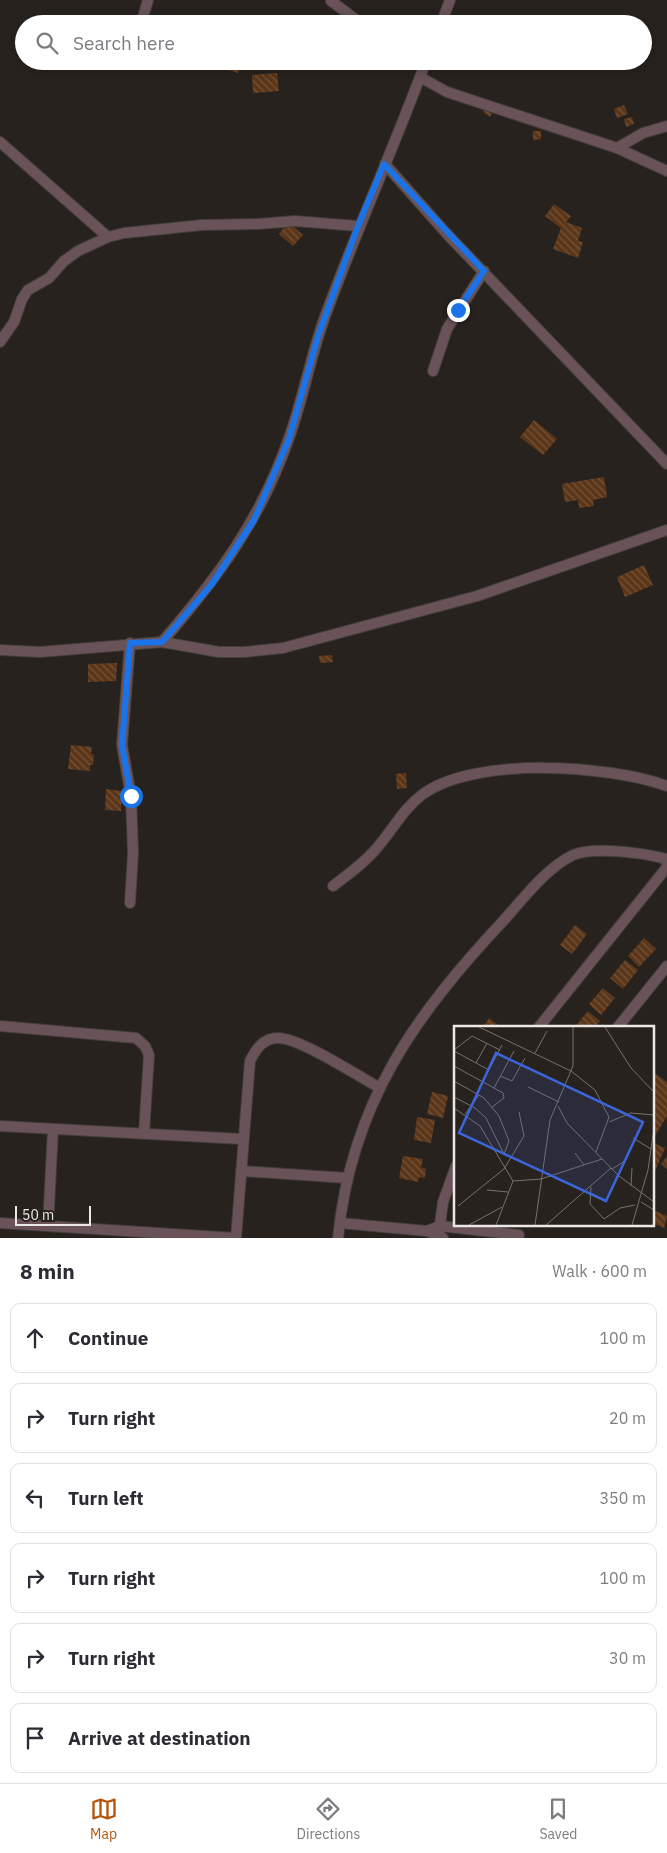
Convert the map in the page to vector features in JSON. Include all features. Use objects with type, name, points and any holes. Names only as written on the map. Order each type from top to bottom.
[{"type":"street","points":[[144,15],[148,0]]},
{"type":"street","points":[[444,15],[450,0]]},
{"type":"street","points":[[331,1],[350,15]]},
{"type":"street","points":[[162,642],[212,584],[254,520],[289,439],[318,336],[358,226],[423,70]]},
{"type":"street","points":[[420,77],[447,92],[617,148],[667,171]]},
{"type":"street","points":[[617,148],[643,133],[667,126]]},
{"type":"street","points":[[0,142],[108,237]]},
{"type":"street","points":[[384,164],[667,464]]},
{"type":"street","points":[[0,342],[14,322],[22,299],[28,290],[49,278],[64,261],[78,251],[108,237],[124,233],[202,225],[258,224],[294,220],[358,226]]},
{"type":"street","points":[[433,371],[439,345],[447,329],[484,271]]},
{"type":"street","points":[[0,650],[40,652],[130,643],[162,642],[219,652],[245,652],[283,648],[477,596],[667,530]]},
{"type":"street","points":[[130,643],[122,745],[131,796],[133,853],[130,903]]},
{"type":"street","points":[[333,886],[371,856],[407,808],[423,794],[456,778],[506,770],[539,768],[621,773],[667,786]]},
{"type":"street","points":[[338,1238],[347,1178],[362,1127],[380,1088],[422,1016],[457,970],[545,876],[574,854],[587,851],[649,855],[666,859],[667,866],[540,1026]]},
{"type":"street","points":[[619,1026],[667,966]]},
{"type":"street","points":[[0,1026],[136,1038],[145,1046],[149,1055],[144,1133]]},
{"type":"street","points":[[0,1222],[137,1235],[236,1238],[242,1139],[250,1061],[256,1050],[265,1041],[279,1038],[297,1043],[380,1088]]},
{"type":"street","points":[[0,1126],[242,1139]]},
{"type":"street","points":[[48,1226],[53,1129]]},
{"type":"street","points":[[241,1171],[347,1178]]},
{"type":"street","points":[[340,1223],[427,1231],[440,1238],[443,1202],[454,1172]]},
{"type":"street","points":[[427,1231],[440,1226],[520,1232]]},
{"type":"building","points":[[228,70],[239,70],[238,73]]},
{"type":"building","points":[[277,73],[279,91],[253,93],[252,75]]},
{"type":"building","points":[[489,102],[496,107],[490,117],[483,112]]},
{"type":"building","points":[[624,105],[628,114],[617,118],[614,109]]},
{"type":"building","points":[[632,117],[634,124],[626,127],[624,119]]},
{"type":"building","points":[[533,131],[541,131],[541,139],[533,140]]},
{"type":"building","points":[[554,204],[571,216],[566,222],[582,228],[578,241],[583,242],[578,258],[553,249],[561,228],[545,216]]},
{"type":"building","points":[[288,222],[303,235],[293,246],[279,234]]},
{"type":"building","points":[[534,420],[557,439],[543,455],[520,437]]},
{"type":"building","points":[[604,477],[607,497],[593,500],[594,506],[579,508],[578,500],[565,502],[562,484]]},
{"type":"building","points":[[644,565],[653,585],[625,597],[617,577]]},
{"type":"building","points":[[332,655],[333,662],[320,663],[319,656]]},
{"type":"building","points":[[117,663],[116,681],[88,682],[88,664]]},
{"type":"building","points":[[71,745],[92,747],[91,754],[94,755],[90,771],[68,769]]},
{"type":"building","points":[[406,773],[407,788],[397,789],[396,774]]},
{"type":"building","points":[[106,789],[122,791],[121,811],[105,810]]},
{"type":"building","points":[[575,925],[587,934],[572,954],[560,945]]},
{"type":"building","points":[[644,938],[656,949],[639,967],[628,956]]},
{"type":"building","points":[[625,960],[638,970],[623,989],[610,978]]},
{"type":"building","points":[[603,988],[615,998],[601,1015],[589,1004]]},
{"type":"building","points":[[588,1011],[600,1021],[596,1026],[576,1026]]},
{"type":"building","points":[[489,1018],[500,1026],[484,1026]]},
{"type":"building","points":[[654,1073],[667,1082],[667,1116],[654,1137]]},
{"type":"building","points":[[432,1092],[448,1096],[443,1118],[427,1114]]},
{"type":"building","points":[[417,1117],[435,1120],[431,1143],[414,1140]]},
{"type":"building","points":[[654,1143],[665,1148],[654,1174]]},
{"type":"building","points":[[403,1156],[423,1159],[421,1167],[426,1169],[425,1178],[419,1177],[418,1182],[399,1178]]},
{"type":"building","points":[[667,1156],[667,1169],[661,1164]]},
{"type":"building","points":[[654,1210],[667,1216],[664,1228],[654,1223]]},
{"type":"route","points":[[131,796],[122,745],[130,643],[162,642],[212,584],[254,520],[289,439],[318,336],[358,226],[384,164],[446,233],[484,271],[458,310]]}]
